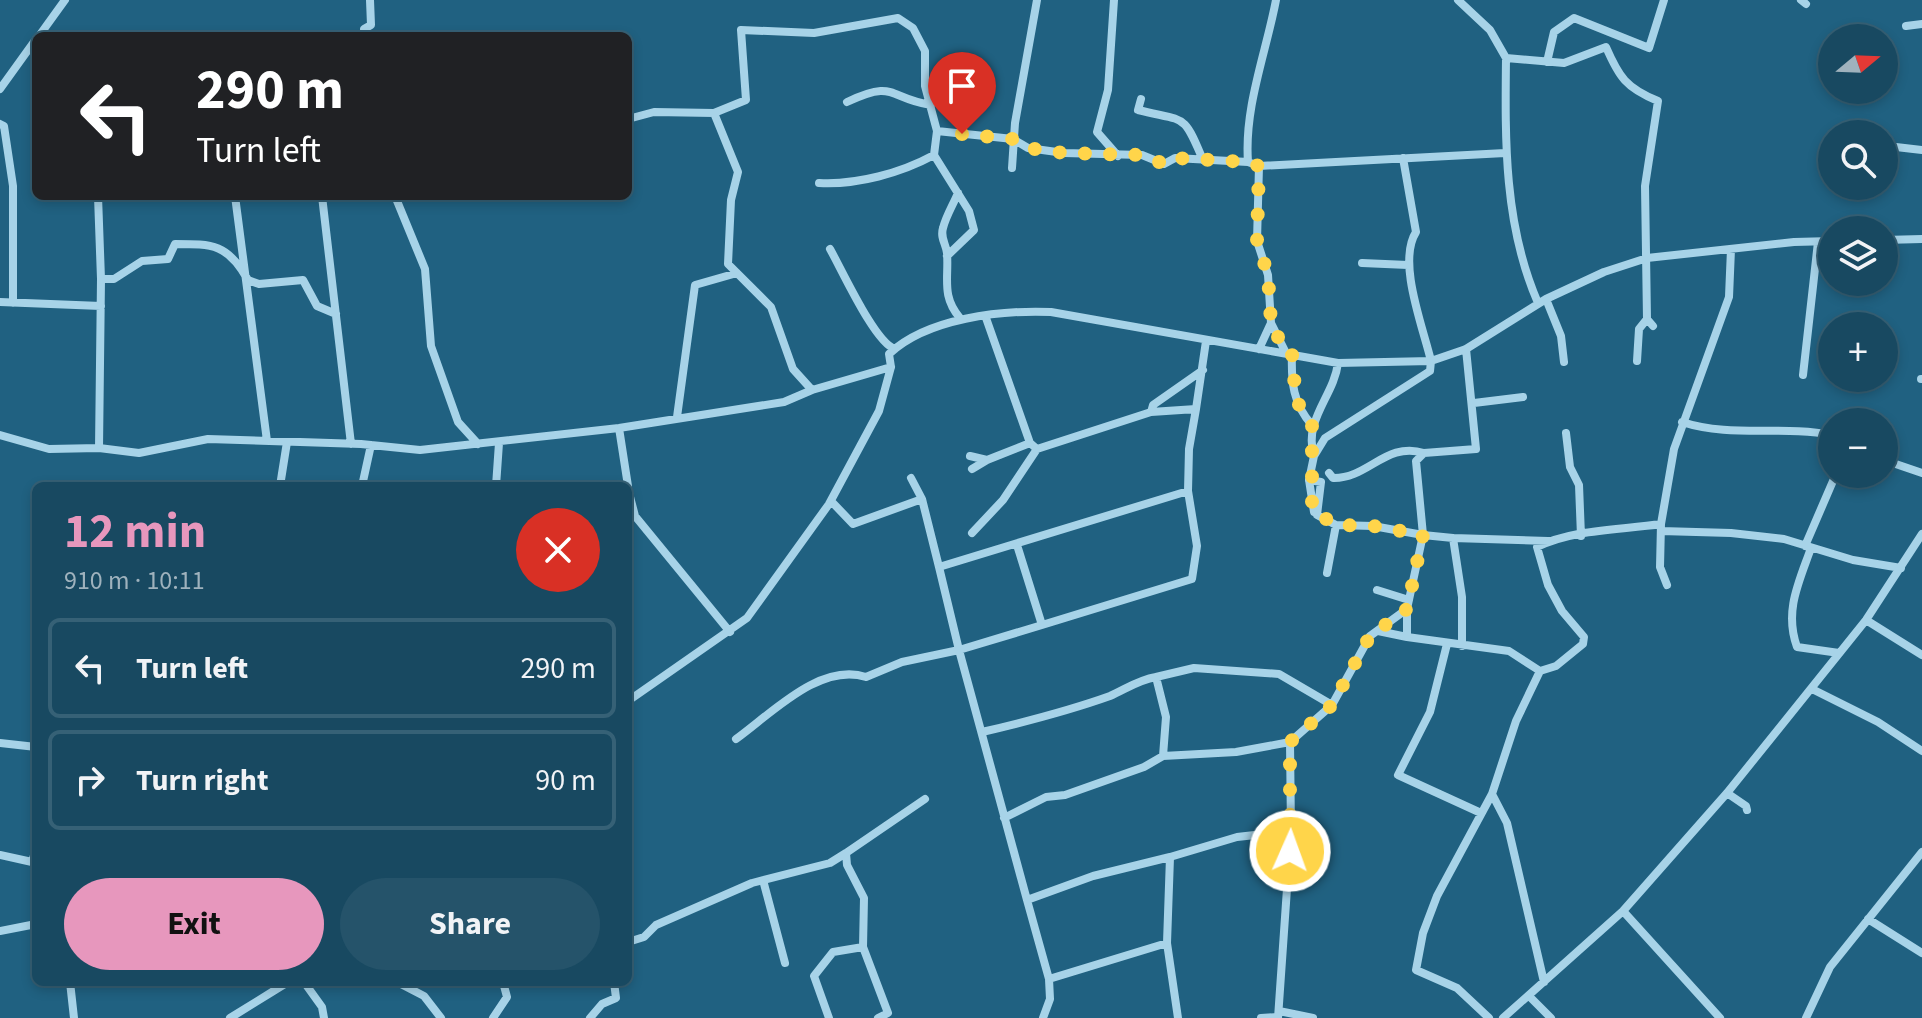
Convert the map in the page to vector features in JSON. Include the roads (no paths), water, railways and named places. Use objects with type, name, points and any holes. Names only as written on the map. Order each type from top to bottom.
[{"type":"street","points":[[41,32],[65,0]]},
{"type":"street","points":[[364,32],[371,25],[370,0]]},
{"type":"street","points":[[1012,168],[1013,139],[1037,0]]},
{"type":"street","points":[[1114,0],[1108,90],[1097,132],[1118,156]]},
{"type":"street","points":[[1248,162],[1247,145],[1259,66],[1276,0]]},
{"type":"street","points":[[1458,0],[1490,30],[1506,58],[1505,153],[1518,248],[1561,336],[1564,362]]},
{"type":"street","points":[[1547,62],[1554,32],[1574,18],[1649,48],[1664,0]]},
{"type":"street","points":[[632,118],[654,112],[714,113],[746,100],[741,30],[814,33],[898,18],[913,28],[925,51],[925,86],[937,131],[934,155],[969,211],[974,230]]},
{"type":"street","points":[[1906,26],[1922,24]]},
{"type":"street","points":[[0,89],[32,45]]},
{"type":"street","points":[[1506,58],[1564,63],[1606,47],[1619,77],[1640,94],[1658,101],[1645,186],[1650,323],[1639,329],[1637,361]]},
{"type":"street","points":[[847,102],[871,91],[894,90],[915,102],[931,105]]},
{"type":"street","points":[[1141,99],[1138,110],[1177,117],[1189,126],[1203,160]]},
{"type":"street","points":[[714,113],[738,172],[731,200],[728,264],[771,307],[793,369],[812,390]]},
{"type":"street","points":[[0,124],[4,126],[13,186],[13,303]]},
{"type":"street","points":[[937,131],[1013,139],[1028,148],[1118,156],[1142,155],[1164,164],[1175,158],[1248,162],[1259,166],[1505,153]]},
{"type":"street","points":[[1898,147],[1922,150]]},
{"type":"street","points":[[819,183],[844,184],[897,172],[934,155]]},
{"type":"street","points":[[1314,456],[1325,438],[1430,371],[1431,361],[1408,265],[1408,244],[1416,232],[1403,158]]},
{"type":"street","points":[[1259,166],[1257,241],[1268,275],[1271,323],[1289,354],[1296,400],[1312,425],[1314,456],[1309,480],[1321,482],[1317,515],[1336,525],[1362,525],[1453,538],[1549,541],[1627,525],[1731,533],[1901,568]]},
{"type":"street","points":[[958,193],[942,230],[947,256],[945,288],[950,306],[960,318]]},
{"type":"street","points":[[98,200],[101,279],[99,448]]},
{"type":"street","points":[[236,200],[267,441]]},
{"type":"street","points":[[322,200],[351,444]]},
{"type":"street","points":[[397,200],[425,269],[431,346],[458,422],[478,444]]},
{"type":"street","points":[[947,256],[985,223]]},
{"type":"street","points":[[1898,240],[1922,239]]},
{"type":"street","points":[[632,698],[747,618],[831,501],[879,411],[891,367],[889,354],[960,318],[1051,312],[1338,363],[1431,361],[1466,349],[1542,301],[1604,272],[1647,258],[1818,242],[1803,375]]},
{"type":"street","points":[[101,279],[114,279],[142,261],[168,259],[175,244],[215,245],[238,262],[248,280],[259,284],[303,280],[317,306],[336,314]]},
{"type":"street","points":[[830,249],[858,290],[875,330],[888,347],[895,349]]},
{"type":"street","points":[[1667,585],[1660,567],[1661,528],[1682,422],[1729,297],[1731,249]]},
{"type":"street","points":[[1362,263],[1408,265]]},
{"type":"street","points":[[677,417],[695,285],[737,273]]},
{"type":"street","points":[[0,302],[101,306]]},
{"type":"street","points":[[972,533],[1003,500],[1033,446],[986,318]]},
{"type":"street","points":[[1259,349],[1271,323]]},
{"type":"street","points":[[736,739],[821,678],[856,674],[866,677],[902,662],[959,650],[1192,579],[1197,546],[1188,491],[1189,449],[1206,341]]},
{"type":"street","points":[[1329,473],[1333,478],[1350,477],[1385,455],[1403,451],[1424,453],[1476,449],[1474,403],[1466,349]]},
{"type":"street","points":[[1312,425],[1337,373],[1338,363]]},
{"type":"street","points":[[0,435],[49,449],[99,448],[139,453],[208,439],[371,445],[420,450],[619,428],[784,402],[812,390],[891,367]]},
{"type":"street","points":[[1151,412],[1153,405],[1203,370]]},
{"type":"street","points":[[1474,403],[1523,397]]},
{"type":"street","points":[[972,469],[987,460],[1151,412],[1196,409]]},
{"type":"street","points":[[1682,422],[1710,432],[1805,429],[1818,432]]},
{"type":"street","points":[[619,428],[627,482]]},
{"type":"street","points":[[1566,433],[1570,467],[1579,485],[1581,536]]},
{"type":"street","points":[[281,482],[287,442]]},
{"type":"street","points":[[496,482],[499,443]]},
{"type":"street","points":[[363,482],[371,445]]},
{"type":"street","points":[[1407,637],[1408,604],[1423,535],[1416,461],[1424,453]]},
{"type":"street","points":[[970,456],[987,460]]},
{"type":"street","points":[[1898,465],[1922,473]]},
{"type":"street","points":[[911,478],[922,499],[959,650],[1049,979],[1050,999],[1043,1018]]},
{"type":"street","points":[[1831,488],[1808,547],[1790,611],[1797,647],[1839,653]]},
{"type":"street","points":[[939,567],[1188,491]]},
{"type":"street","points":[[831,501],[853,524],[922,499]]},
{"type":"street","points":[[632,504],[635,516],[730,632]]},
{"type":"street","points":[[1327,573],[1336,525]]},
{"type":"street","points":[[1503,1018],[1623,911],[1727,793],[1866,620],[1922,534]]},
{"type":"street","points":[[1453,538],[1462,597],[1462,646]]},
{"type":"street","points":[[1489,1018],[1457,988],[1416,970],[1423,933],[1437,896],[1492,794],[1516,721],[1540,671],[1556,666],[1583,644],[1584,637],[1562,611],[1540,566],[1537,547],[1549,541]]},
{"type":"street","points":[[1017,545],[1042,625]]},
{"type":"street","points":[[1377,590],[1408,604]]},
{"type":"street","points":[[1004,818],[1046,797],[1065,795],[1144,767],[1163,756],[1236,752],[1290,742],[1332,705],[1361,648],[1408,604]]},
{"type":"street","points":[[1866,620],[1922,655]]},
{"type":"street","points":[[1378,631],[1447,644],[1509,651],[1540,671]]},
{"type":"street","points":[[1447,644],[1430,712],[1398,775],[1481,813]]},
{"type":"street","points":[[982,732],[1114,694],[1140,680],[1194,668],[1279,674],[1332,705]]},
{"type":"street","points":[[1156,677],[1166,717],[1163,756]]},
{"type":"street","points":[[1812,689],[1878,722],[1922,751]]},
{"type":"street","points":[[1279,1015],[1291,831],[1290,742]]},
{"type":"street","points":[[0,743],[32,747]]},
{"type":"street","points":[[1727,793],[1746,806],[1747,810]]},
{"type":"street","points":[[1492,794],[1507,823],[1544,982]]},
{"type":"street","points":[[632,941],[644,937],[656,925],[763,880],[830,863],[925,799]]},
{"type":"street","points":[[1027,900],[1093,876],[1237,837],[1291,831]]},
{"type":"street","points":[[1806,1018],[1830,967],[1922,852]]},
{"type":"street","points":[[846,853],[847,865],[864,898],[863,947],[890,1015],[878,1018]]},
{"type":"street","points":[[0,855],[32,862]]},
{"type":"street","points":[[1170,857],[1167,943],[1178,1018]]},
{"type":"street","points":[[763,880],[785,963]]},
{"type":"street","points":[[1623,911],[1720,1018]]},
{"type":"street","points":[[1868,919],[1922,953]]},
{"type":"street","points":[[0,931],[32,925]]},
{"type":"street","points":[[1049,979],[1167,943]]},
{"type":"street","points":[[829,1018],[814,976],[833,952],[863,947]]},
{"type":"street","points":[[70,986],[74,1018]]},
{"type":"street","points":[[230,1018],[282,986]]},
{"type":"street","points":[[307,986],[322,1007],[324,1018]]},
{"type":"street","points":[[405,986],[424,996],[441,1018]]},
{"type":"street","points":[[493,1018],[507,997],[504,986]]},
{"type":"street","points":[[590,1018],[602,1004],[616,998],[614,986]]},
{"type":"street","points":[[1529,996],[1551,1018]]},
{"type":"street","points":[[1261,1018],[1279,1015],[1313,1018]]}]
